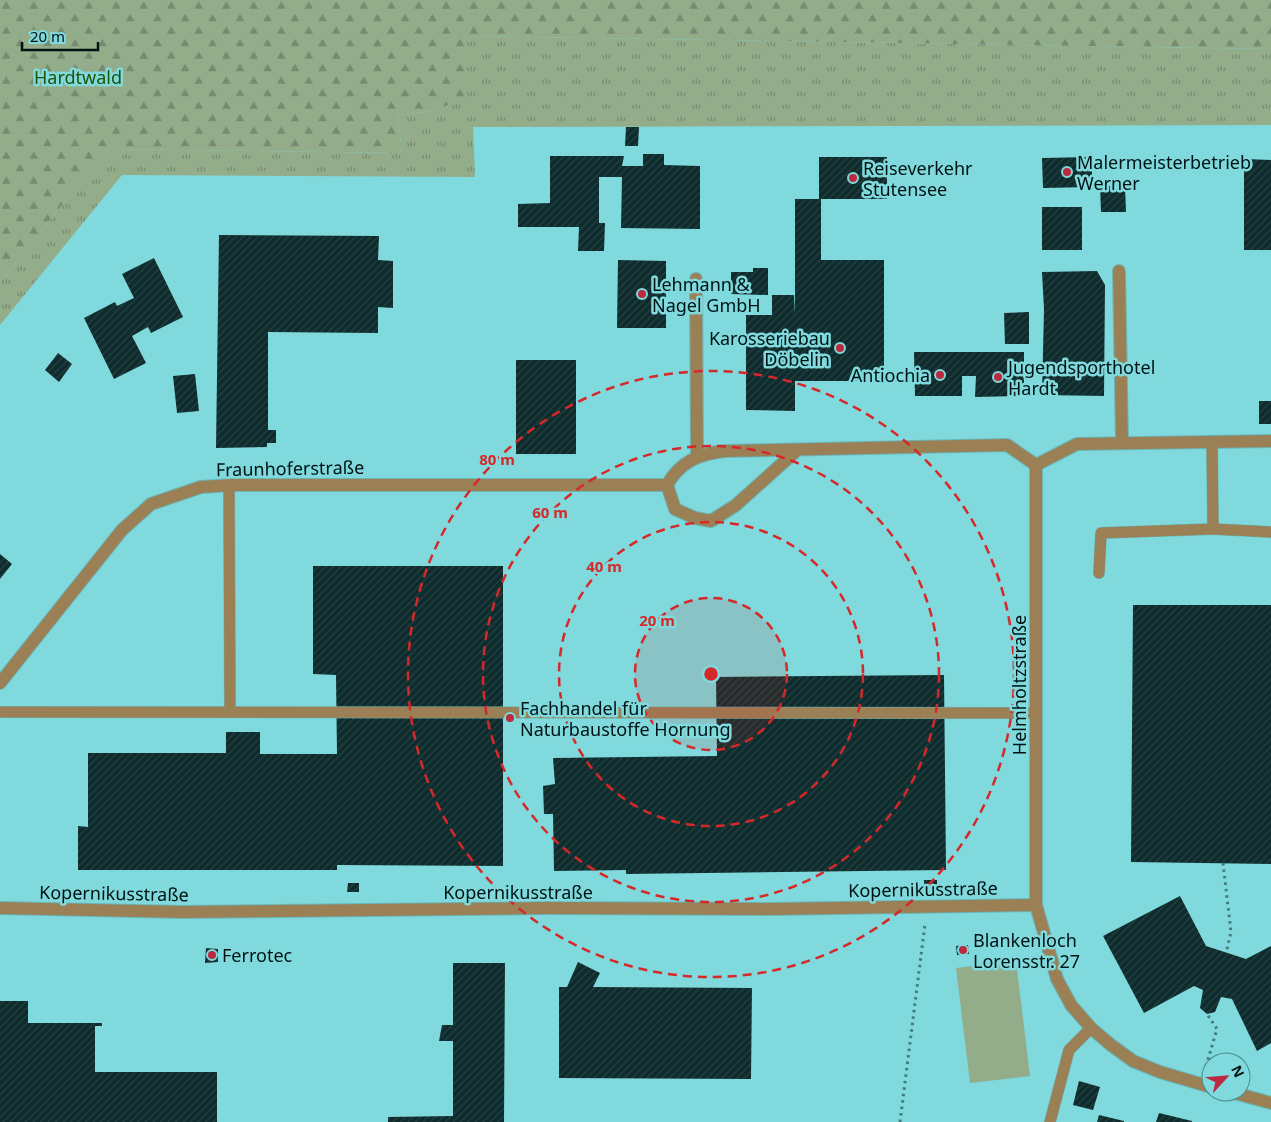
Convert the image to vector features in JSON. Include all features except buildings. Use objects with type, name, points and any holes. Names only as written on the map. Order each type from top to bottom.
[{"type":"street","points":[[1119,271],[1122,443]]},
{"type":"street","points":[[696,279],[697,457]]},
{"type":"street","points":[[796,451],[736,505],[711,521],[695,518],[675,509],[667,485],[675,470],[697,457],[725,451],[1007,446],[1036,465],[1076,444],[1271,441]]},
{"type":"street","name":"Helmholtzstraße","points":[[1036,465],[1036,905],[1057,979],[1071,1005],[1091,1028],[1133,1061],[1160,1072],[1201,1084]]},
{"type":"street","name":"Fraunhoferstraße","points":[[0,683],[122,530],[151,504],[201,487],[229,485],[667,485]]},
{"type":"street","name":"Kopernikusstraße","points":[[0,908],[183,912],[1036,905]]},
{"type":"street","points":[[1251,1098],[1271,1103]]},
{"type":"lane","points":[[1212,442],[1213,529]]},
{"type":"lane","points":[[229,485],[230,712]]},
{"type":"lane","points":[[1099,574],[1101,533],[1213,529],[1271,532]]},
{"type":"lane","points":[[0,712],[1036,712]]},
{"type":"lane","points":[[1050,1122],[1070,1050],[1091,1028]]},
{"type":"path","points":[[1223,864],[1231,932],[1226,953]]},
{"type":"path","points":[[900,1122],[927,907]]},
{"type":"path","points":[[1207,1014],[1217,1029],[1212,1052]]},
{"type":"green space","name":"Hardtwald","points":[[0,0],[1271,0],[1271,49],[465,36],[465,98],[434,111],[398,115],[402,153],[107,149],[0,282]]},
{"type":"green space","points":[[465,36],[1271,49],[1271,125],[473,127],[475,177],[122,175],[0,325],[0,282],[107,149],[402,153],[398,115],[434,111],[465,98]]},
{"type":"green space","points":[[1016,961],[1030,1076],[970,1083],[956,968]]},
{"type":"place","name":"Malermeisterbetrieb Werner","points":[[1067,172]]},
{"type":"place","name":"Reiseverkehr Stutensee","points":[[853,178]]},
{"type":"place","name":"Lehmann & Nagel GmbH","points":[[642,294]]},
{"type":"place","name":"Karosseriebau Döbelin","points":[[840,348]]},
{"type":"place","name":"Antiochia","points":[[940,375]]},
{"type":"place","name":"Jugendsporthotel Hardt","points":[[998,377]]},
{"type":"place","name":"Fachhandel für Naturbaustoffe Hornung","points":[[510,718]]},
{"type":"place","name":"Blankenloch Lorensstr. 27","points":[[963,950]]},
{"type":"place","name":"Ferrotec","points":[[212,955]]}]
